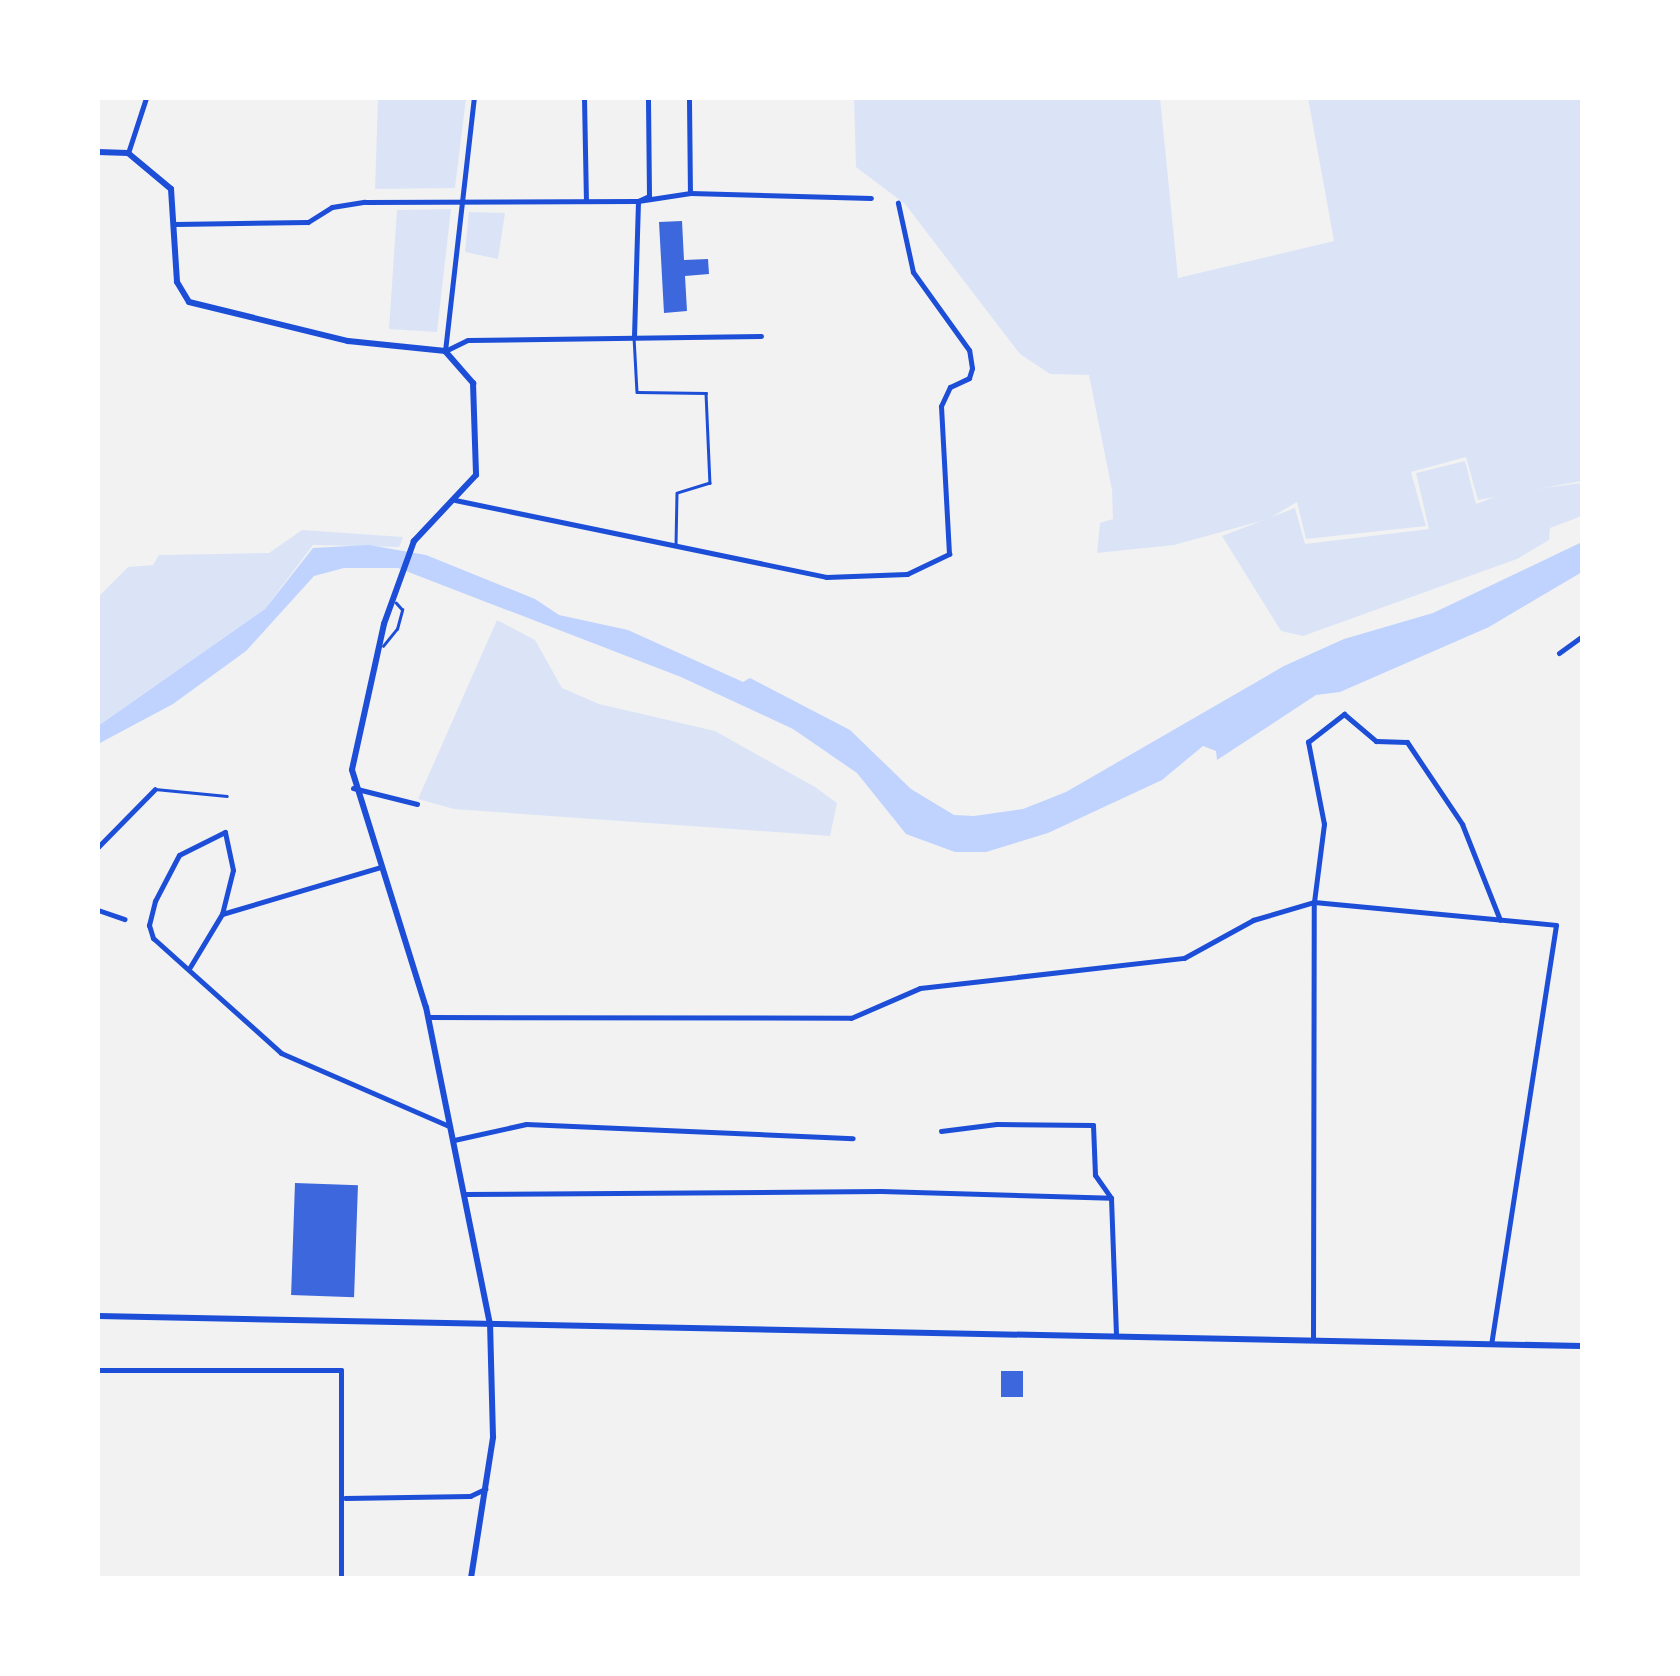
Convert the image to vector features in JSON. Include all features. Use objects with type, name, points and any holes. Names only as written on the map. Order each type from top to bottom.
[{"type":"main road","points":[[98,152],[128,153],[171,190],[177,282],[190,302],[348,340],[445,352],[463,366],[476,395],[476,475],[414,542],[399,578],[354,744],[353,788],[428,1017],[490,1325],[494,1408],[487,1488],[471,1578]]},
{"type":"main road","points":[[98,1316],[1582,1346]]},
{"type":"street","points":[[128,153],[146,98]]},
{"type":"street","points":[[445,352],[474,98]]},
{"type":"street","points":[[584,98],[586,201]]},
{"type":"street","points":[[638,201],[649,196],[648,98]]},
{"type":"street","points":[[689,100],[690,193]]},
{"type":"street","points":[[174,224],[308,222],[332,207],[365,202],[638,201],[690,193],[872,198]]},
{"type":"street","points":[[634,336],[638,201]]},
{"type":"street","points":[[455,500],[676,543],[794,572],[870,580],[907,574],[949,554],[941,406],[950,387],[969,378],[972,368],[969,350],[913,272],[898,202]]},
{"type":"street","points":[[445,352],[468,340],[761,336]]},
{"type":"street","points":[[1559,653],[1582,636]]},
{"type":"street","points":[[1312,1340],[1314,902],[1324,824],[1308,742],[1348,714],[1376,741],[1407,742],[1455,811],[1500,920]]},
{"type":"street","points":[[353,788],[417,804]]},
{"type":"street","points":[[98,848],[155,789]]},
{"type":"street","points":[[190,967],[222,914],[234,870],[225,832],[179,855],[155,901],[149,925],[153,938],[190,967],[281,1053],[451,1127]]},
{"type":"street","points":[[222,914],[381,867]]},
{"type":"street","points":[[428,1017],[851,1018],[920,988],[1184,958],[1253,920],[1314,902],[1556,924],[1491,1344]]},
{"type":"street","points":[[98,910],[124,919]]},
{"type":"street","points":[[454,1140],[526,1124],[852,1138]]},
{"type":"street","points":[[940,1131],[997,1124],[1094,1124],[1094,1175],[1111,1198],[1116,1335]]},
{"type":"street","points":[[465,1194],[881,1191],[1111,1198]]},
{"type":"street","points":[[98,1370],[341,1370],[345,1498],[342,1578]]},
{"type":"street","points":[[345,1498],[470,1496],[487,1488]]},
{"type":"street","points":[[470,1496],[484,1507]]},
{"type":"lane","points":[[634,336],[637,392],[706,393],[710,482],[676,494],[676,543]]},
{"type":"lane","points":[[377,650],[389,641],[402,610],[391,602]]},
{"type":"lane","points":[[155,789],[227,796]]},
{"type":"shaded area","points":[[378,98],[466,98],[455,188],[375,189]]},
{"type":"shaded area","points":[[854,98],[1160,98],[1178,278],[1334,241],[1308,98],[1582,98],[1582,481],[1478,500],[1466,457],[1411,472],[1426,526],[1306,539],[1297,502],[1268,519],[1174,545],[1097,553],[1100,523],[1113,519],[1112,490],[1089,375],[1050,374],[1020,354],[905,204],[856,167]]},
{"type":"shaded area","points":[[451,209],[437,332],[389,329],[397,210]]},
{"type":"shaded area","points":[[469,212],[505,213],[498,259],[465,252]]},
{"type":"shaded area","points":[[1465,461],[1476,504],[1505,493],[1582,483],[1582,516],[1550,528],[1549,540],[1517,559],[1303,636],[1281,631],[1222,536],[1295,508],[1305,544],[1429,529],[1416,473]]},
{"type":"shaded area","points":[[302,530],[403,537],[399,547],[313,545],[265,609],[98,726],[98,597],[128,567],[153,565],[159,555],[269,553]]},
{"type":"shaded area","points":[[497,620],[535,640],[562,688],[599,704],[715,731],[815,787],[837,803],[830,836],[454,809],[418,799]]},
{"type":"water","points":[[1582,542],[1582,572],[1489,627],[1340,692],[1316,695],[1217,760],[1216,751],[1203,746],[1162,780],[1048,833],[986,852],[955,852],[906,834],[857,773],[793,729],[681,677],[398,568],[344,568],[314,576],[246,651],[173,704],[98,744],[98,726],[265,609],[313,548],[369,545],[426,555],[535,599],[559,615],[628,630],[743,682],[750,678],[850,730],[911,789],[954,815],[974,816],[1023,809],[1066,792],[1284,666],[1344,639],[1433,613]]},
{"type":"building","points":[[682,221],[684,260],[708,259],[709,274],[685,276],[687,311],[664,313],[659,222]]},
{"type":"building","points":[[295,1183],[358,1185],[354,1297],[291,1295]]},
{"type":"building","points":[[1001,1371],[1023,1371],[1023,1397],[1001,1397]]}]
